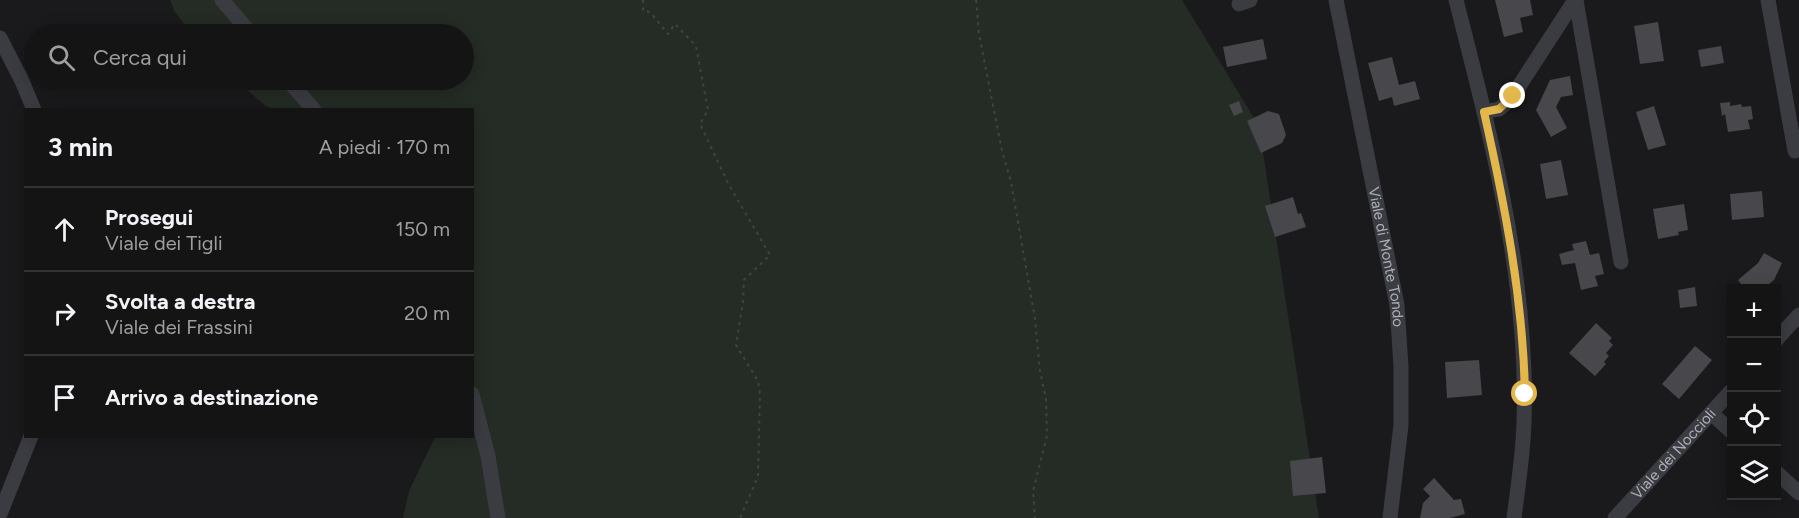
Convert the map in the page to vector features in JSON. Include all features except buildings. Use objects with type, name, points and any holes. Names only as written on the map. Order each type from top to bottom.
[{"type":"street","points":[[222,0],[242,24]]},
{"type":"street","name":"Viale di Monte Tondo","points":[[1336,0],[1397,305],[1401,368],[1401,425],[1390,518]]},
{"type":"street","points":[[1456,0],[1507,214],[1518,288],[1524,368],[1524,442],[1514,518]]},
{"type":"street","points":[[1484,112],[1499,109],[1510,100],[1576,0]]},
{"type":"street","points":[[1576,0],[1621,262]]},
{"type":"street","points":[[1768,0],[1795,151]]},
{"type":"street","points":[[0,38],[24,86]]},
{"type":"street","points":[[26,90],[33,108]]},
{"type":"street","points":[[297,90],[312,108]]},
{"type":"street","points":[[1778,338],[1799,315]]},
{"type":"street","name":"Viale dei Noccioli","points":[[1615,518],[1729,392]]},
{"type":"street","points":[[474,402],[488,456],[498,518]]},
{"type":"street","points":[[1710,413],[1727,428]]},
{"type":"street","points":[[0,514],[30,438]]},
{"type":"street","points":[[1781,477],[1799,493]]},
{"type":"path","points":[[643,0],[643,11],[650,12],[668,34],[675,24],[696,46],[708,110],[700,124],[729,185],[770,255],[744,280],[736,345],[758,381],[760,394],[758,476],[740,518]]},
{"type":"path","points":[[976,0],[979,34],[1002,151],[1011,182],[1033,307],[1040,372],[1046,399],[1047,436],[1033,491],[1035,518]]},
{"type":"shaded area","points":[[170,0],[1182,0],[1259,126],[1319,518],[403,518],[409,491],[435,438],[474,438],[474,108],[271,108],[247,90],[474,90],[474,24],[184,24],[175,12]]},
{"type":"route","points":[[1513,96],[1499,109],[1484,112],[1507,214],[1518,288],[1525,394]]}]
